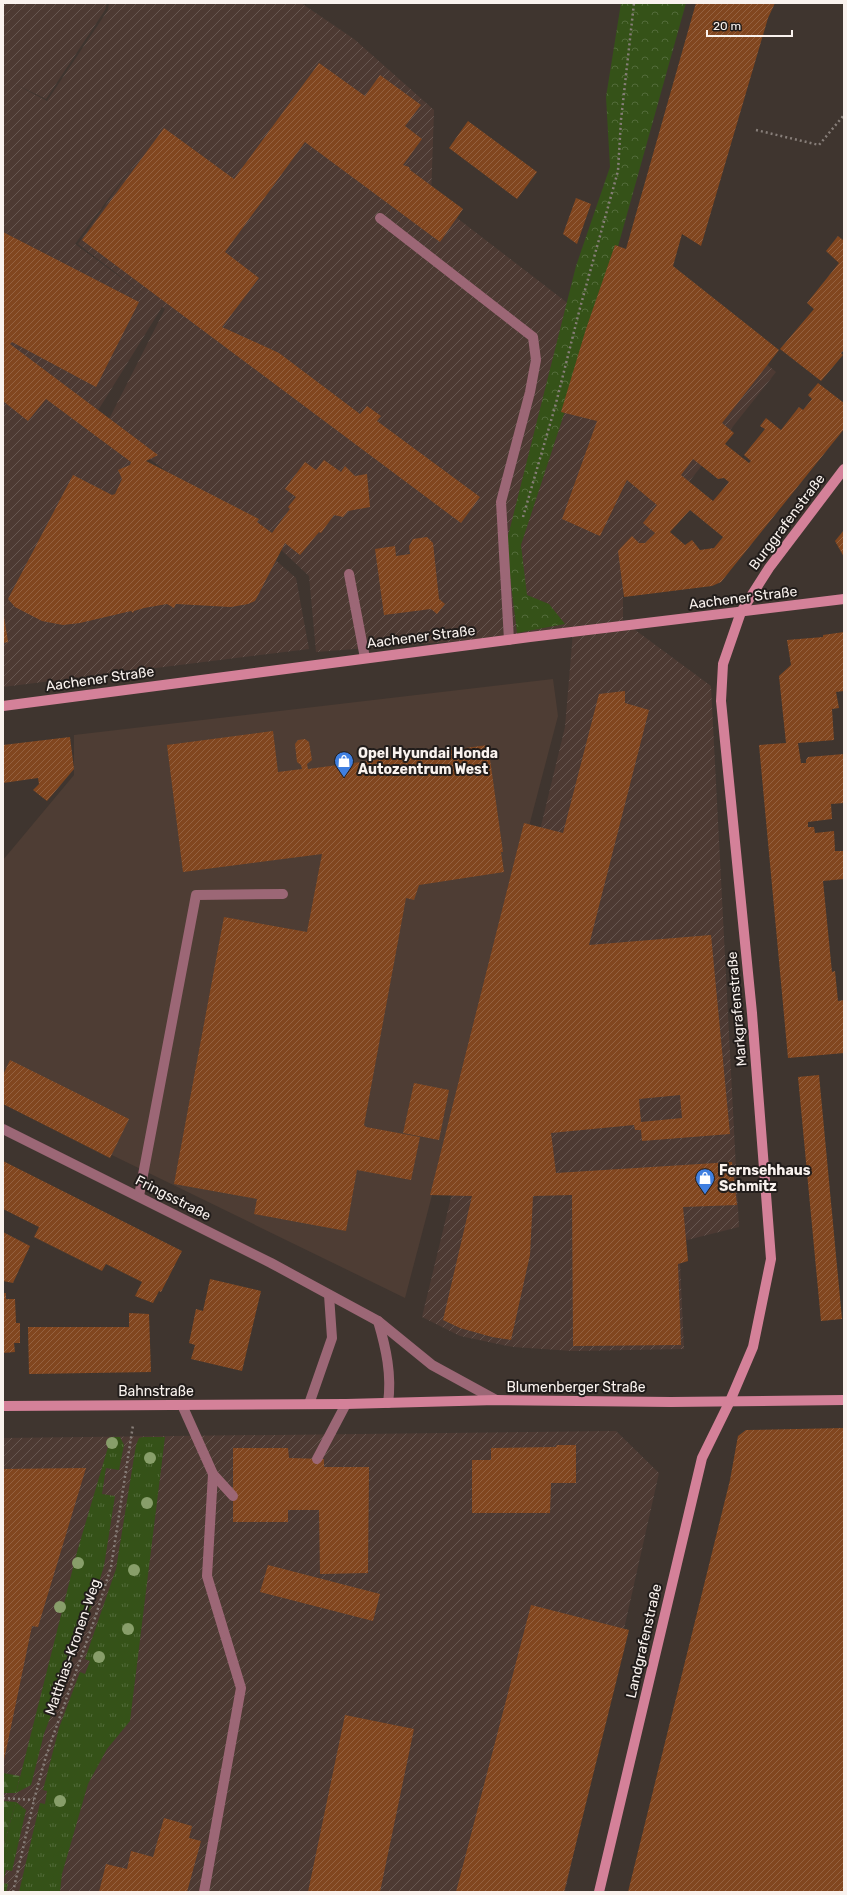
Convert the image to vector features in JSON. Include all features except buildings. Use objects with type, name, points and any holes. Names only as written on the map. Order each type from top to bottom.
[{"type":"street","points":[[380,218],[533,337],[536,360],[530,392],[502,502],[509,640]]},
{"type":"street","name":"Burggrafenstraße","points":[[741,612],[769,568],[844,469]]},
{"type":"street","points":[[349,574],[365,658]]},
{"type":"street","name":"Aachener Straße","points":[[3,706],[365,658],[844,599]]},
{"type":"street","name":"Markgrafenstraße","points":[[730,1401],[753,1347],[771,1259],[751,1005],[720,701],[723,664],[741,612]]},
{"type":"street","points":[[139,1196],[196,895],[283,894]]},
{"type":"street","name":"Fringsstraße","points":[[3,1129],[271,1263],[378,1321],[432,1365],[496,1400]]},
{"type":"street","points":[[309,1404],[332,1338],[329,1295]]},
{"type":"street","points":[[378,1321],[387,1350],[390,1381],[388,1403]]},
{"type":"street","name":"Blumenberger Straße","points":[[309,1404],[496,1400],[844,1400]]},
{"type":"street","name":"Landgrafenstraße","points":[[599,1892],[702,1458],[730,1401]]},
{"type":"street","name":"Bahnstraße","points":[[3,1406],[309,1404]]},
{"type":"street","points":[[317,1459],[346,1404]]},
{"type":"street","points":[[182,1405],[214,1474],[233,1496]]},
{"type":"street","points":[[204,1892],[241,1688],[207,1576],[214,1474]]},
{"type":"path","points":[[521,522],[555,407],[580,308],[618,171],[621,120],[634,3]]},
{"type":"path","points":[[756,130],[819,145],[844,115]]},
{"type":"path","name":"Matthias-Kronen-Weg","points":[[13,1892],[34,1800],[46,1756],[95,1618],[110,1567],[136,1405]]},
{"type":"path","points":[[3,1798],[34,1800]]},
{"type":"shaded area","points":[[3,3],[107,3],[105,10],[46,99],[13,83],[47,101],[108,10],[109,3],[301,3],[354,39],[434,110],[431,198],[583,315],[669,285],[776,372],[684,488],[623,580],[623,621],[711,686],[739,1227],[679,1242],[684,1349],[573,1351],[513,1347],[460,1336],[422,1317],[565,727],[573,632],[316,652],[309,576],[263,533],[191,497],[167,472],[106,425],[165,309],[162,307],[89,425],[256,543],[296,578],[309,649],[3,687]],"holes":[[[145,149],[78,244],[149,298],[75,244]]]},
{"type":"shaded area","points":[[553,679],[558,716],[405,1298],[3,1102],[3,860],[74,775],[74,735]]},
{"type":"shaded area","points":[[616,1431],[659,1473],[565,1892],[3,1892],[3,1438]]},
{"type":"green space","points":[[621,3],[686,3],[612,268],[521,545],[527,595],[549,604],[565,624],[517,633],[506,544],[576,266],[610,167],[606,97]]},
{"type":"green space","points":[[111,1437],[120,1437],[124,1445],[119,1470],[106,1468],[102,1494],[115,1496],[104,1566],[92,1605],[44,1734],[31,1785],[16,1793],[77,1552]]},
{"type":"green space","points":[[165,1437],[130,1721],[107,1749],[88,1784],[62,1874],[60,1892],[19,1892],[40,1803],[45,1804],[47,1791],[43,1790],[59,1728],[80,1672],[85,1674],[90,1661],[85,1659],[116,1569],[136,1445],[139,1438]]},
{"type":"green space","points":[[3,1773],[20,1776],[16,1793],[3,1793]]},
{"type":"green space","points":[[3,1801],[16,1802],[3,1847]]},
{"type":"green space","points":[[16,1802],[26,1810],[12,1871],[6,1870],[3,1883],[3,1848]]},
{"type":"green space","points":[[3,1883],[8,1884],[6,1892],[3,1892]]},
{"type":"place","name":"Opel Hyundai Honda Autozentrum West","points":[[344,778]]},
{"type":"place","name":"Fernsehhaus Schmitz","points":[[705,1195]]}]
